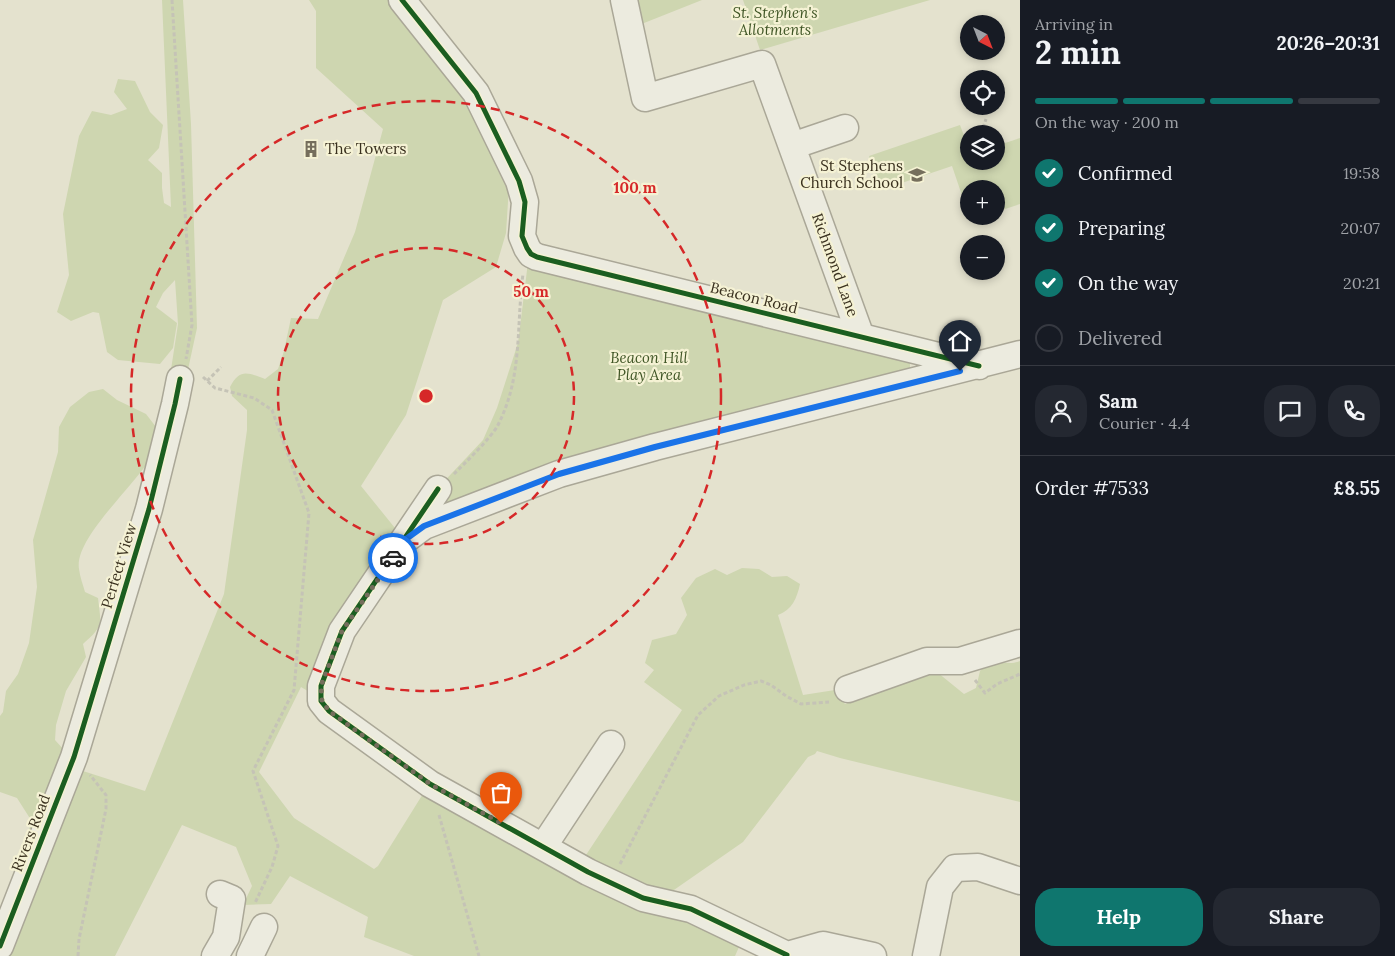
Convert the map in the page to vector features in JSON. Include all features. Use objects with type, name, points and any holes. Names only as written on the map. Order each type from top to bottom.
[{"type":"street","points":[[402,0],[476,92],[519,181],[525,202],[522,236],[527,248]]},
{"type":"street","name":"Richmond Lane","points":[[624,0],[645,98],[762,64],[860,337]]},
{"type":"street","points":[[792,146],[844,128]]},
{"type":"street","name":"Beacon Road","points":[[527,248],[531,254],[537,257],[979,366]]},
{"type":"street","points":[[406,539],[424,526],[559,474],[655,447],[979,366],[1020,354]]},
{"type":"street","name":"Perfect View","points":[[74,758],[149,509],[180,379]]},
{"type":"street","points":[[438,489],[342,631],[321,686],[322,701],[329,711],[430,784],[588,872],[643,898],[691,909],[786,955],[823,945],[873,956]]},
{"type":"street","points":[[851,688],[927,661],[960,661],[1020,644]]},
{"type":"street","points":[[543,847],[611,744]]},
{"type":"street","name":"Rivers Road","points":[[0,946],[74,758]]},
{"type":"street","points":[[926,956],[940,886],[955,868],[978,867],[1020,881]]},
{"type":"street","points":[[215,956],[226,937],[232,899],[220,894]]},
{"type":"street","points":[[250,956],[264,928]]},
{"type":"path","points":[[172,0],[192,325],[186,361],[180,379]]},
{"type":"path","points":[[984,125],[986,119]]},
{"type":"path","points":[[438,489],[497,427],[514,384],[520,294],[527,248]]},
{"type":"path","points":[[207,381],[221,367]]},
{"type":"path","points":[[215,388],[254,398],[272,410],[309,513],[294,690],[253,771],[278,846],[272,867]]},
{"type":"path","points":[[960,661],[985,693],[997,684],[1020,674]]},
{"type":"path","points":[[611,882],[698,715],[719,696],[744,685],[761,681],[772,685],[786,696],[801,704],[819,704],[853,698],[851,688]]},
{"type":"path","points":[[74,758],[106,796],[106,809],[79,939],[78,956]]},
{"type":"path","points":[[430,784],[479,956]]},
{"type":"green space","points":[[162,0],[183,0],[191,124],[197,328],[187,374],[170,376],[178,324],[175,280],[163,293],[156,307],[177,323],[173,348],[160,364],[118,360],[107,352],[99,313],[93,312],[71,321],[57,312],[69,275],[63,214],[79,136],[92,111],[111,115],[127,109],[114,92],[118,79],[135,81],[150,112],[163,125],[159,148],[148,160],[162,173],[164,203],[171,207]]},
{"type":"green space","points":[[309,0],[391,0],[480,121],[509,186],[506,233],[496,267],[443,300],[406,415],[361,486],[399,533],[313,694],[301,687],[259,772],[294,818],[374,869],[378,866],[426,789],[620,898],[731,938],[739,947],[735,956],[414,956],[364,937],[368,917],[290,876],[271,904],[243,905],[252,886],[236,847],[182,825],[115,956],[10,956],[18,931],[14,908],[31,820],[17,798],[0,792],[0,716],[3,712],[6,691],[18,674],[29,643],[37,587],[33,540],[58,452],[59,427],[70,407],[89,392],[103,389],[117,400],[146,414],[156,427],[151,457],[95,528],[80,556],[79,569],[85,592],[98,598],[100,624],[95,633],[83,644],[86,657],[66,691],[56,725],[55,740],[83,771],[145,791],[224,594],[247,430],[247,410],[232,396],[230,387],[237,377],[241,375],[249,374],[265,379],[278,369],[291,318],[318,319],[355,232],[383,129],[316,68],[316,11]]},
{"type":"green space","name":"St. Stephen's Allotments","points":[[628,0],[702,0],[634,27]]},
{"type":"green space","name":"St. Stephen's Allotments","points":[[743,0],[930,0],[760,50]]},
{"type":"green space","points":[[960,125],[960,170],[1005,170],[1005,143],[1020,138],[1020,204],[1005,209],[1005,180],[960,180],[960,190],[952,166],[881,190],[869,156]]},
{"type":"green space","name":"Beacon Hill Play Area","points":[[528,262],[910,361],[910,373],[440,513],[436,490],[483,440],[497,408],[518,343]]},
{"type":"green space","points":[[742,568],[759,569],[772,577],[787,576],[800,584],[793,603],[787,610],[778,615],[803,695],[835,690],[845,704],[932,668],[964,694],[976,688],[980,671],[988,662],[1012,663],[1020,661],[1020,802],[817,751],[808,757],[743,842],[671,892],[640,889],[582,861],[682,710],[644,682],[654,670],[645,663],[652,640],[676,634],[687,615],[681,598],[696,578],[715,569],[727,575]]},
{"type":"cycle path","points":[[402,0],[476,93],[519,181],[525,202],[522,236],[531,254],[979,366]]},
{"type":"cycle path","points":[[0,946],[74,757],[149,509],[180,379]]},
{"type":"cycle path","points":[[438,489],[342,631],[321,686],[321,701],[329,711],[430,784],[588,872],[643,898],[691,909],[787,955]]},
{"type":"way so far","points":[[393,558],[342,631],[321,686],[322,701],[329,711],[430,784],[501,823]]},
{"type":"place","name":"The Towers","points":[[311,149]]},
{"type":"place","name":"St Stephens Church School","points":[[917,175]]},
{"type":"route","points":[[393,558],[406,539],[424,526],[559,474],[655,447],[960,371]]}]
